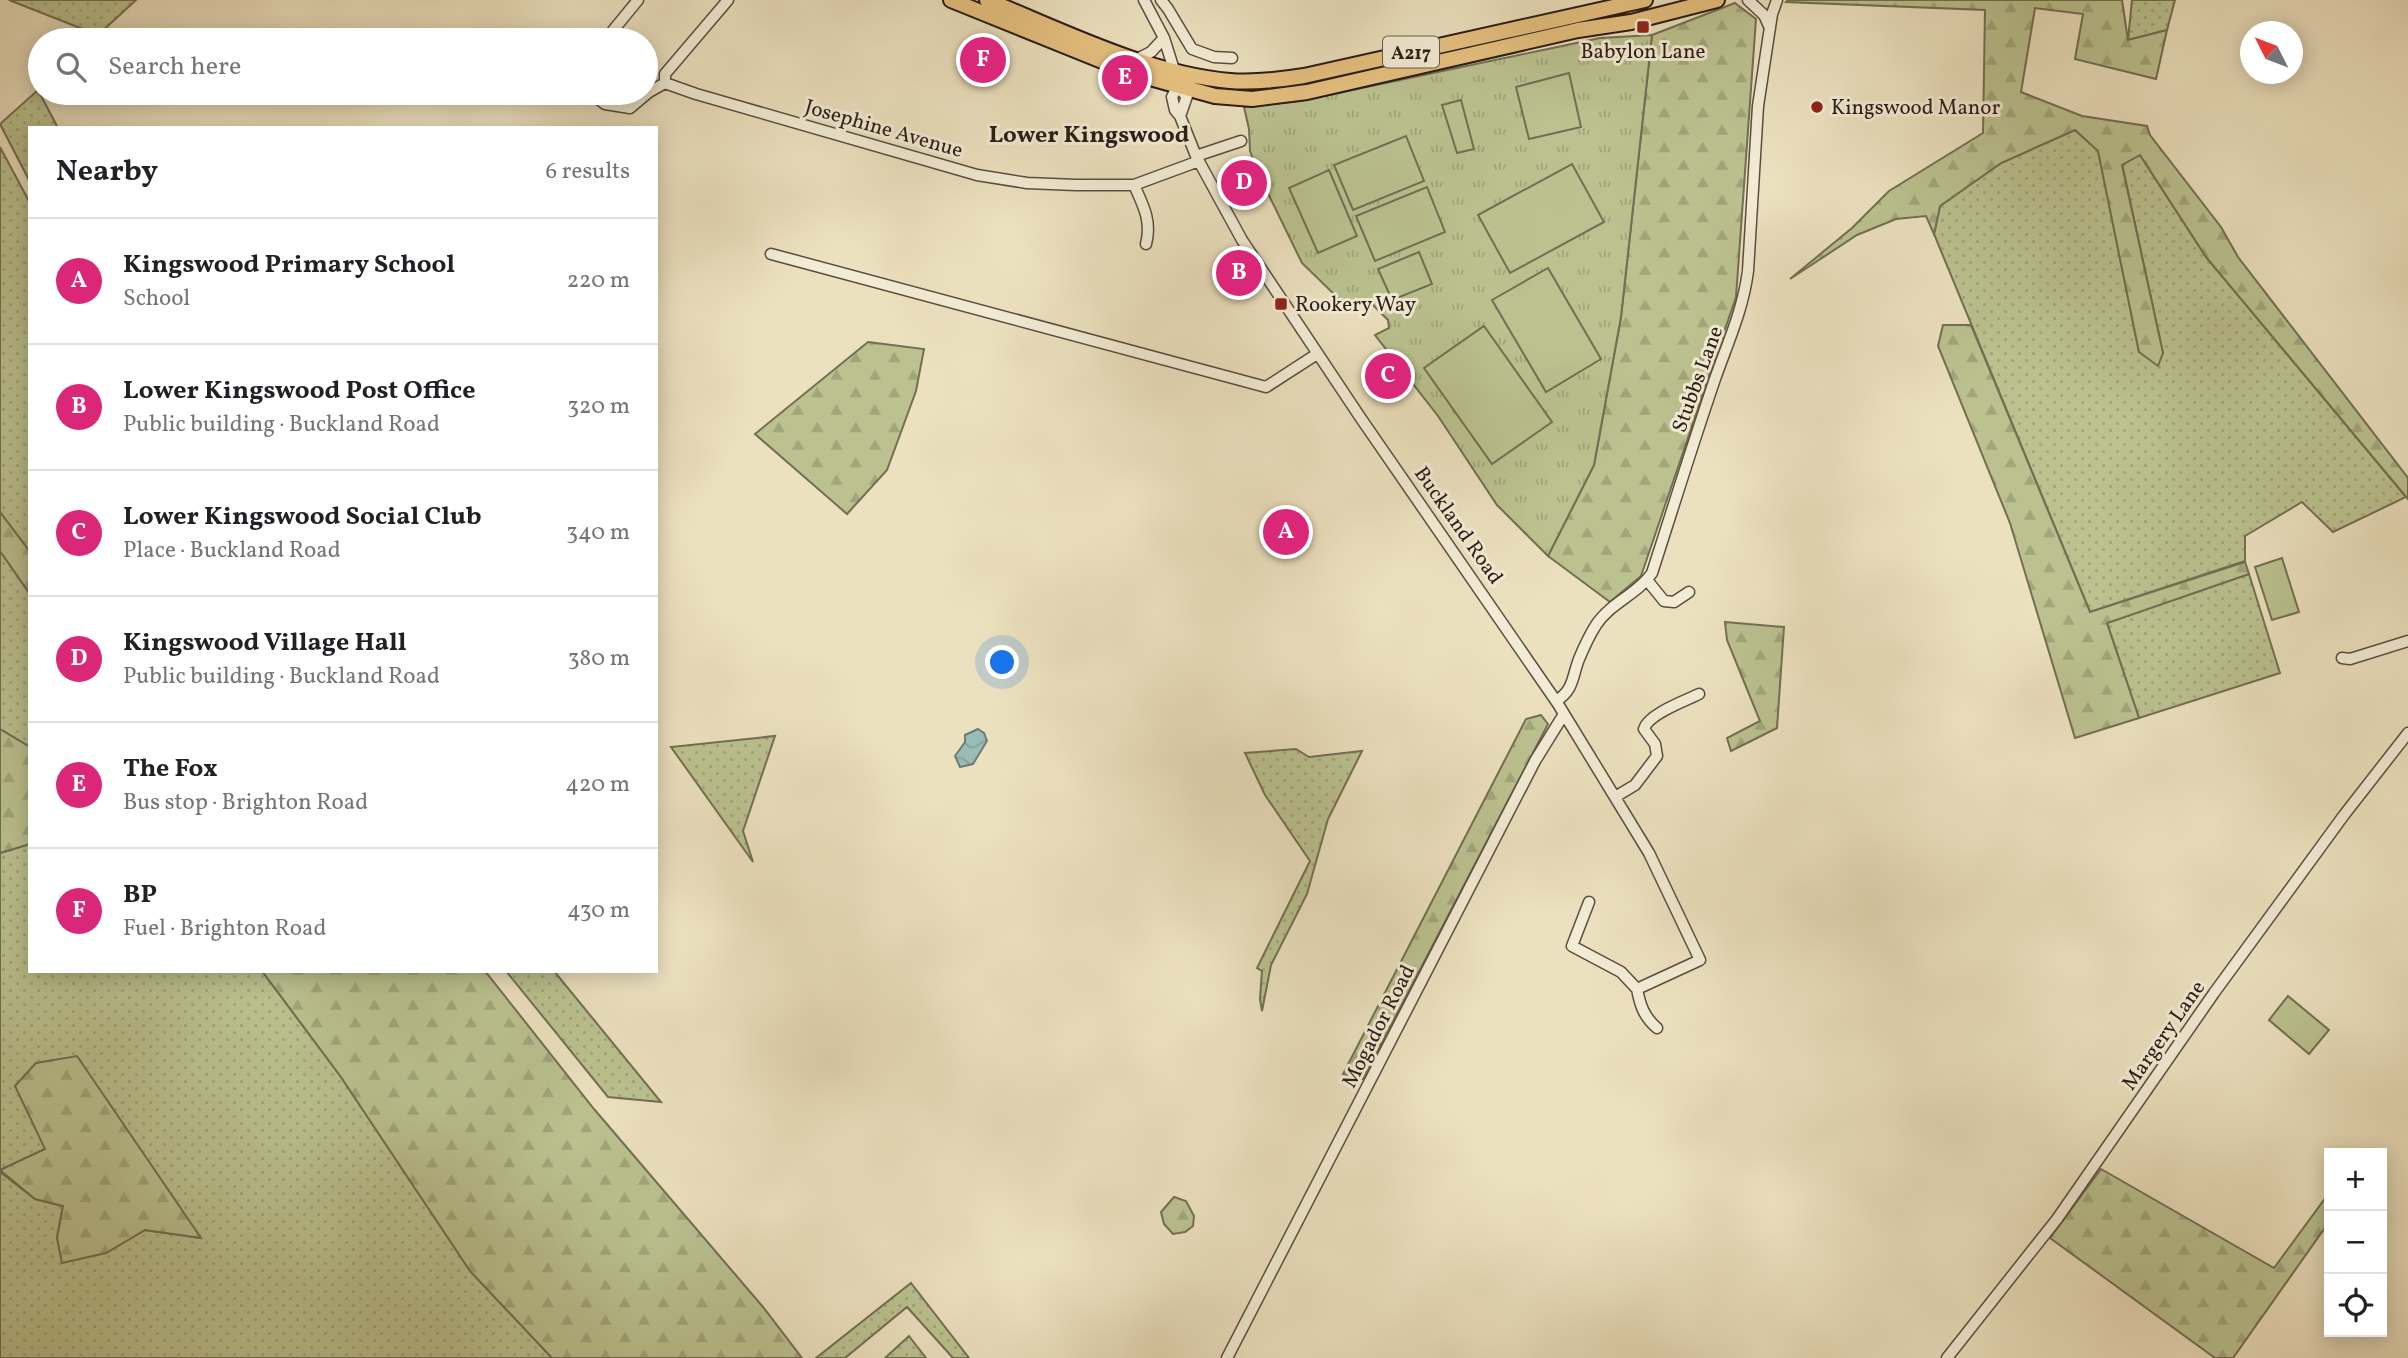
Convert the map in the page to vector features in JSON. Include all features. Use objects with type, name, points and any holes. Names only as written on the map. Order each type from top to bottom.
[{"type":"highway","name":"A217","points":[[951,0],[1132,74],[1215,96],[1252,99],[1307,92],[1578,30],[1631,22],[1717,0]]},
{"type":"highway","name":"A217","points":[[987,0],[1137,59],[1175,71],[1227,81],[1254,82],[1304,76],[1645,0]]},
{"type":"street","points":[[615,28],[638,0]]},
{"type":"street","points":[[658,87],[665,83],[665,74],[728,0]]},
{"type":"street","points":[[1144,0],[1164,38],[1175,71],[1177,87]]},
{"type":"street","points":[[1161,0],[1192,50],[1214,57],[1232,58]]},
{"type":"street","points":[[1748,0],[1765,15],[1770,28]]},
{"type":"street","name":"Stubbs Lane","points":[[1647,580],[1652,573],[1716,377],[1745,298],[1758,106],[1777,0]]},
{"type":"street","points":[[1137,59],[1151,52],[1164,38]]},
{"type":"street","name":"Josephine Avenue","points":[[665,83],[977,175],[1027,183],[1134,185],[1241,141]]},
{"type":"street","name":"Buckland Road","points":[[1177,87],[1171,97],[1175,110],[1197,158],[1242,240],[1556,701],[1649,853],[1700,960],[1637,989]]},
{"type":"street","points":[[611,105],[630,108],[634,105]]},
{"type":"street","points":[[1134,185],[1147,214],[1150,231],[1146,244]]},
{"type":"street","points":[[771,254],[1266,387],[1318,354]]},
{"type":"street","points":[[1556,701],[1572,686],[1577,663],[1598,621],[1620,600],[1647,580],[1664,601],[1674,602],[1689,593]]},
{"type":"street","points":[[2343,658],[2350,659],[2408,641]]},
{"type":"street","points":[[1615,797],[1636,785],[1657,756],[1655,744],[1644,729],[1646,723],[1657,714],[1699,694]]},
{"type":"street","name":"Mogador Road","points":[[1227,1358],[1535,761],[1564,714]]},
{"type":"street","name":"Margery Lane","points":[[1947,1358],[2057,1219],[2214,993],[2344,815],[2408,733]]},
{"type":"street","points":[[1589,902],[1572,946],[1621,972],[1637,989],[1640,1004],[1648,1020],[1657,1028]]},
{"type":"green space","points":[[9,0],[136,0],[106,28],[80,28]]},
{"type":"green space","points":[[2122,0],[2128,40],[2167,30],[2156,79],[2075,59],[2083,14],[2035,8],[2021,92],[2082,116],[2147,126],[2150,135],[2221,227],[2238,257],[2408,478],[2408,499],[2206,257],[2140,155],[2122,165],[2163,353],[2158,366],[2139,352],[2098,151],[2075,130],[2001,163],[1940,206],[1934,234],[1926,216],[1896,219],[1857,235],[1790,279],[1852,228],[1889,191],[1983,133],[1985,10],[1786,2]]},
{"type":"green space","points":[[2132,0],[2175,0],[2167,30],[2128,40]]},
{"type":"green space","points":[[1735,3],[1756,19],[1736,297],[1641,576],[1610,602],[1548,556],[1594,465],[1621,317],[1652,35]]},
{"type":"green space","points":[[1652,35],[1621,317],[1594,465],[1548,556],[1497,505],[1438,416],[1375,335],[1389,328],[1388,320],[1368,300],[1356,309],[1343,303],[1302,263],[1250,151],[1244,107],[1300,101],[1600,38]]},
{"type":"green space","points":[[1569,73],[1581,127],[1529,139],[1516,87]]},
{"type":"green space","points":[[28,99],[28,105],[46,105],[57,126],[28,126],[28,178],[0,124]]},
{"type":"green space","points":[[1461,100],[1474,149],[1457,153],[1442,105]]},
{"type":"green space","points":[[2075,130],[2098,150],[2139,352],[2163,353],[2122,164],[2140,155],[2206,257],[2406,497],[2333,532],[2302,502],[2245,536],[2245,561],[2090,612],[1934,234],[1940,206],[2001,163]]},
{"type":"green space","points":[[1406,136],[1424,181],[1353,210],[1334,165]]},
{"type":"green space","points":[[0,147],[28,199],[28,549],[0,512]]},
{"type":"green space","points":[[1572,164],[1604,222],[1510,273],[1478,215]]},
{"type":"green space","points":[[1329,170],[1357,236],[1318,253],[1289,188]]},
{"type":"green space","points":[[1427,187],[1445,232],[1375,261],[1356,216]]},
{"type":"green space","points":[[1419,252],[1432,284],[1392,300],[1378,269]]},
{"type":"green space","points":[[1548,268],[1601,359],[1546,392],[1492,300]]},
{"type":"green space","points":[[1943,325],[1971,325],[2090,612],[2245,562],[2249,574],[2107,623],[2139,718],[2075,738],[2010,523],[1938,346]]},
{"type":"green space","points":[[1484,326],[1552,422],[1492,464],[1424,368]]},
{"type":"green space","points":[[868,342],[924,349],[916,391],[887,470],[847,514],[755,434]]},
{"type":"green space","points":[[0,512],[28,549],[28,591],[0,551]]},
{"type":"green space","points":[[0,551],[28,591],[28,746],[0,729]]},
{"type":"green space","points":[[2282,558],[2299,612],[2272,620],[2255,567]]},
{"type":"green space","points":[[2249,574],[2280,673],[2139,718],[2107,623]]},
{"type":"green space","points":[[1725,622],[1784,627],[1777,728],[1731,751],[1727,738],[1760,721],[1727,640]]},
{"type":"green space","points":[[1541,715],[1548,724],[1363,1079],[1343,1074],[1526,719]]},
{"type":"green space","points":[[0,729],[28,746],[28,845],[0,853]]},
{"type":"green space","points":[[775,736],[743,831],[753,862],[671,747]]},
{"type":"green space","points":[[1296,749],[1309,757],[1362,751],[1328,819],[1307,894],[1271,965],[1262,1011],[1262,971],[1257,968],[1310,861],[1265,795],[1245,753]]},
{"type":"green space","points":[[28,845],[28,973],[263,973],[341,1077],[470,1271],[552,1358],[0,1358],[0,1172],[35,1199],[63,1206],[57,1238],[106,1253],[145,1230],[200,1238],[45,1149],[0,1170],[0,853]]},
{"type":"green space","points":[[263,973],[487,973],[594,1109],[763,1307],[802,1358],[552,1358],[470,1271],[341,1077]]},
{"type":"green space","points":[[508,973],[556,973],[661,1102],[608,1097]]},
{"type":"green space","points":[[2288,996],[2329,1030],[2309,1054],[2269,1020]]},
{"type":"green space","points":[[77,1056],[201,1238],[145,1230],[106,1253],[62,1263],[57,1238],[63,1206],[35,1199],[0,1170],[45,1149],[15,1086],[36,1063]]},
{"type":"green space","points":[[2101,1169],[2274,1268],[2324,1200],[2324,1229],[2233,1358],[2215,1358],[2050,1238]]},
{"type":"green space","points":[[1174,1197],[1186,1201],[1194,1216],[1193,1226],[1185,1232],[1173,1234],[1164,1224],[1161,1212]]},
{"type":"green space","points":[[911,1283],[969,1358],[953,1358],[907,1307],[845,1358],[816,1358]]},
{"type":"green space","points":[[909,1336],[926,1358],[885,1358]]},
{"type":"water","points":[[978,729],[984,733],[987,741],[973,764],[960,767],[955,756],[965,742],[965,735]]},
{"type":"place","name":"Babylon Lane","points":[[1643,27]]},
{"type":"place","name":"BP","points":[[983,60]]},
{"type":"place","name":"The Fox","points":[[1125,78]]},
{"type":"place","name":"Kingswood Manor","points":[[1817,107]]},
{"type":"place","name":"Kingswood Village Hall","points":[[1244,183]]},
{"type":"place","name":"Lower Kingswood Post Office","points":[[1239,273]]},
{"type":"place","name":"Rookery Way","points":[[1281,304]]},
{"type":"place","name":"Lower Kingswood Social Club","points":[[1388,376]]},
{"type":"place","name":"Kingswood Primary School","points":[[1286,532]]},
{"type":"district","name":"Lower Kingswood","points":[[1089,134]]}]
